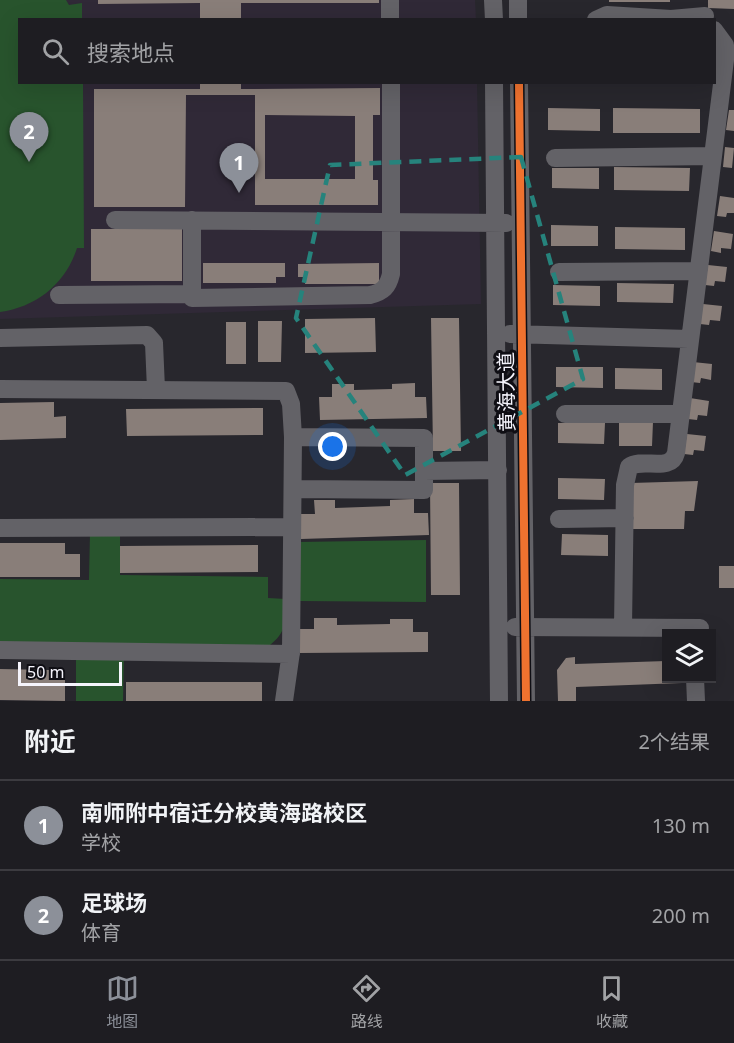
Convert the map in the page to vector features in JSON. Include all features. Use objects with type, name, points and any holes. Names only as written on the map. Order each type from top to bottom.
[{"type":"street","points":[[390,0],[390,18]]},
{"type":"street","points":[[493,0],[494,18]]},
{"type":"street","points":[[518,0],[518,18]]},
{"type":"street","points":[[695,0],[706,18]]},
{"type":"street","points":[[600,18],[607,15],[645,18]]},
{"type":"street","points":[[623,627],[625,485],[629,467],[635,463],[672,461],[680,414],[725,51],[723,40],[716,31]]},
{"type":"street","points":[[192,220],[192,298],[370,295],[386,288],[391,274],[391,84]]},
{"type":"street","name":"黄海大道","points":[[494,84],[499,701]]},
{"type":"street","name":"黄海大道","points":[[519,84],[526,701]]},
{"type":"street","points":[[555,158],[713,156]]},
{"type":"street","points":[[115,220],[520,223]]},
{"type":"street","points":[[559,272],[698,271]]},
{"type":"street","points":[[59,295],[192,294]]},
{"type":"street","points":[[496,334],[689,339]]},
{"type":"street","points":[[0,338],[147,335],[154,343],[156,389]]},
{"type":"street","points":[[0,388],[286,391],[291,404],[293,437],[291,654],[285,701]]},
{"type":"street","points":[[565,414],[680,414]]},
{"type":"street","points":[[292,489],[424,490],[424,438],[293,437]]},
{"type":"street","points":[[424,465],[498,464]]},
{"type":"street","points":[[559,519],[625,518]]},
{"type":"street","points":[[0,528],[292,527]]},
{"type":"street","points":[[498,627],[672,629]]},
{"type":"street","points":[[0,650],[291,654]]},
{"type":"street","points":[[695,683],[696,701]]},
{"type":"highlighted area","points":[[521,157],[583,379],[405,475],[296,318],[330,165]]},
{"type":"shaded area","points":[[0,0],[475,0],[476,18],[18,18],[18,84],[477,84],[481,304],[0,319]]},
{"type":"green space","points":[[0,0],[66,0],[69,5],[82,3],[82,18],[18,18],[18,84],[83,84],[84,248],[77,248],[66,272],[38,299],[0,312]]},
{"type":"green space","points":[[90,533],[120,533],[120,575],[268,577],[268,598],[286,599],[283,630],[270,645],[0,648],[0,579],[89,580]]},
{"type":"green space","points":[[426,540],[426,602],[299,601],[298,542]]},
{"type":"green space","points":[[76,653],[124,654],[123,701],[76,701]]},
{"type":"building","points":[[98,0],[379,0],[379,3],[241,3],[241,18],[200,18],[200,3],[98,4]]},
{"type":"building","points":[[609,0],[670,0],[670,2],[609,2]]},
{"type":"building","points":[[708,0],[734,0],[734,9],[708,8]]},
{"type":"building","points":[[200,84],[241,84],[241,89],[380,88],[380,115],[373,115],[373,180],[378,180],[378,205],[255,205],[255,95],[186,95],[185,207],[94,207],[94,89],[200,89]],"holes":[[[265,115],[355,116],[355,179],[265,179]]]},
{"type":"building","points":[[548,108],[600,109],[600,131],[548,130]]},
{"type":"building","points":[[613,108],[700,109],[700,133],[613,133]]},
{"type":"building","points":[[729,110],[734,110],[734,131],[726,130]]},
{"type":"building","points":[[725,147],[734,148],[732,168],[723,167]]},
{"type":"building","points":[[614,167],[690,168],[689,191],[614,190]]},
{"type":"building","points":[[552,168],[599,168],[599,189],[552,188]]},
{"type":"building","points":[[720,196],[734,198],[734,213],[727,213],[726,217],[717,216]]},
{"type":"building","points":[[551,225],[598,226],[598,246],[551,246]]},
{"type":"building","points":[[615,227],[685,228],[685,250],[615,249]]},
{"type":"building","points":[[91,229],[182,229],[182,281],[91,281]]},
{"type":"building","points":[[714,231],[733,234],[731,249],[721,248],[721,253],[711,251]]},
{"type":"building","points":[[203,263],[285,263],[285,277],[276,277],[276,283],[203,283]]},
{"type":"building","points":[[379,263],[379,284],[305,284],[305,277],[298,277],[298,264]]},
{"type":"building","points":[[708,265],[727,267],[725,282],[715,281],[714,286],[705,285]]},
{"type":"building","points":[[617,283],[674,284],[673,303],[617,302]]},
{"type":"building","points":[[553,285],[600,286],[600,306],[553,305]]},
{"type":"building","points":[[703,304],[722,306],[720,321],[710,320],[709,325],[700,324]]},
{"type":"building","points":[[375,318],[376,352],[305,353],[305,319]]},
{"type":"building","points":[[431,318],[459,318],[461,451],[433,451]]},
{"type":"building","points":[[258,321],[282,321],[281,362],[258,362]]},
{"type":"building","points":[[226,322],[246,322],[246,364],[226,364]]},
{"type":"building","points":[[693,362],[712,364],[711,380],[701,378],[700,383],[691,382]]},
{"type":"building","points":[[556,367],[603,367],[603,388],[556,387]]},
{"type":"building","points":[[615,368],[662,369],[662,390],[615,389]]},
{"type":"building","points":[[415,383],[415,397],[426,397],[427,418],[320,420],[319,397],[332,397],[332,384],[354,384],[354,390],[392,389],[392,384]]},
{"type":"building","points":[[690,398],[709,401],[707,416],[698,415],[697,420],[688,419]]},
{"type":"building","points":[[54,402],[54,417],[66,416],[66,438],[0,440],[0,403]]},
{"type":"building","points":[[263,408],[263,435],[127,436],[126,409]]},
{"type":"building","points":[[619,421],[653,422],[652,446],[619,446]]},
{"type":"building","points":[[558,423],[605,423],[604,444],[558,443]]},
{"type":"building","points":[[687,434],[706,436],[704,451],[694,450],[693,455],[684,454]]},
{"type":"building","points":[[558,478],[605,479],[604,500],[558,499]]},
{"type":"building","points":[[698,481],[694,511],[685,511],[684,529],[631,529],[631,483]]},
{"type":"building","points":[[430,483],[459,483],[460,595],[431,595]]},
{"type":"building","points":[[414,499],[414,513],[428,513],[429,535],[301,539],[300,514],[315,514],[314,500],[335,500],[335,508],[390,506],[390,500]]},
{"type":"building","points":[[562,534],[608,535],[608,556],[561,555]]},
{"type":"building","points":[[0,543],[65,543],[65,554],[80,554],[80,577],[0,577]]},
{"type":"building","points":[[258,545],[258,572],[120,573],[120,546]]},
{"type":"building","points":[[719,566],[734,566],[734,588],[719,588]]},
{"type":"building","points":[[314,618],[337,618],[337,625],[390,624],[390,619],[413,619],[413,632],[428,632],[428,652],[300,653],[300,629],[314,629]]},
{"type":"building","points":[[575,657],[575,664],[662,661],[662,683],[682,683],[576,687],[576,701],[558,701],[557,670],[566,658]]},
{"type":"building","points":[[0,669],[50,670],[50,680],[65,680],[65,701],[0,700]]},
{"type":"building","points":[[126,682],[262,682],[262,701],[126,701]]},
{"type":"cycle path","points":[[519,84],[526,701]]},
{"type":"place","name":"足球场","points":[[29,162]]},
{"type":"place","name":"南师附中宿迁分校黄海路校区","points":[[239,193]]}]
